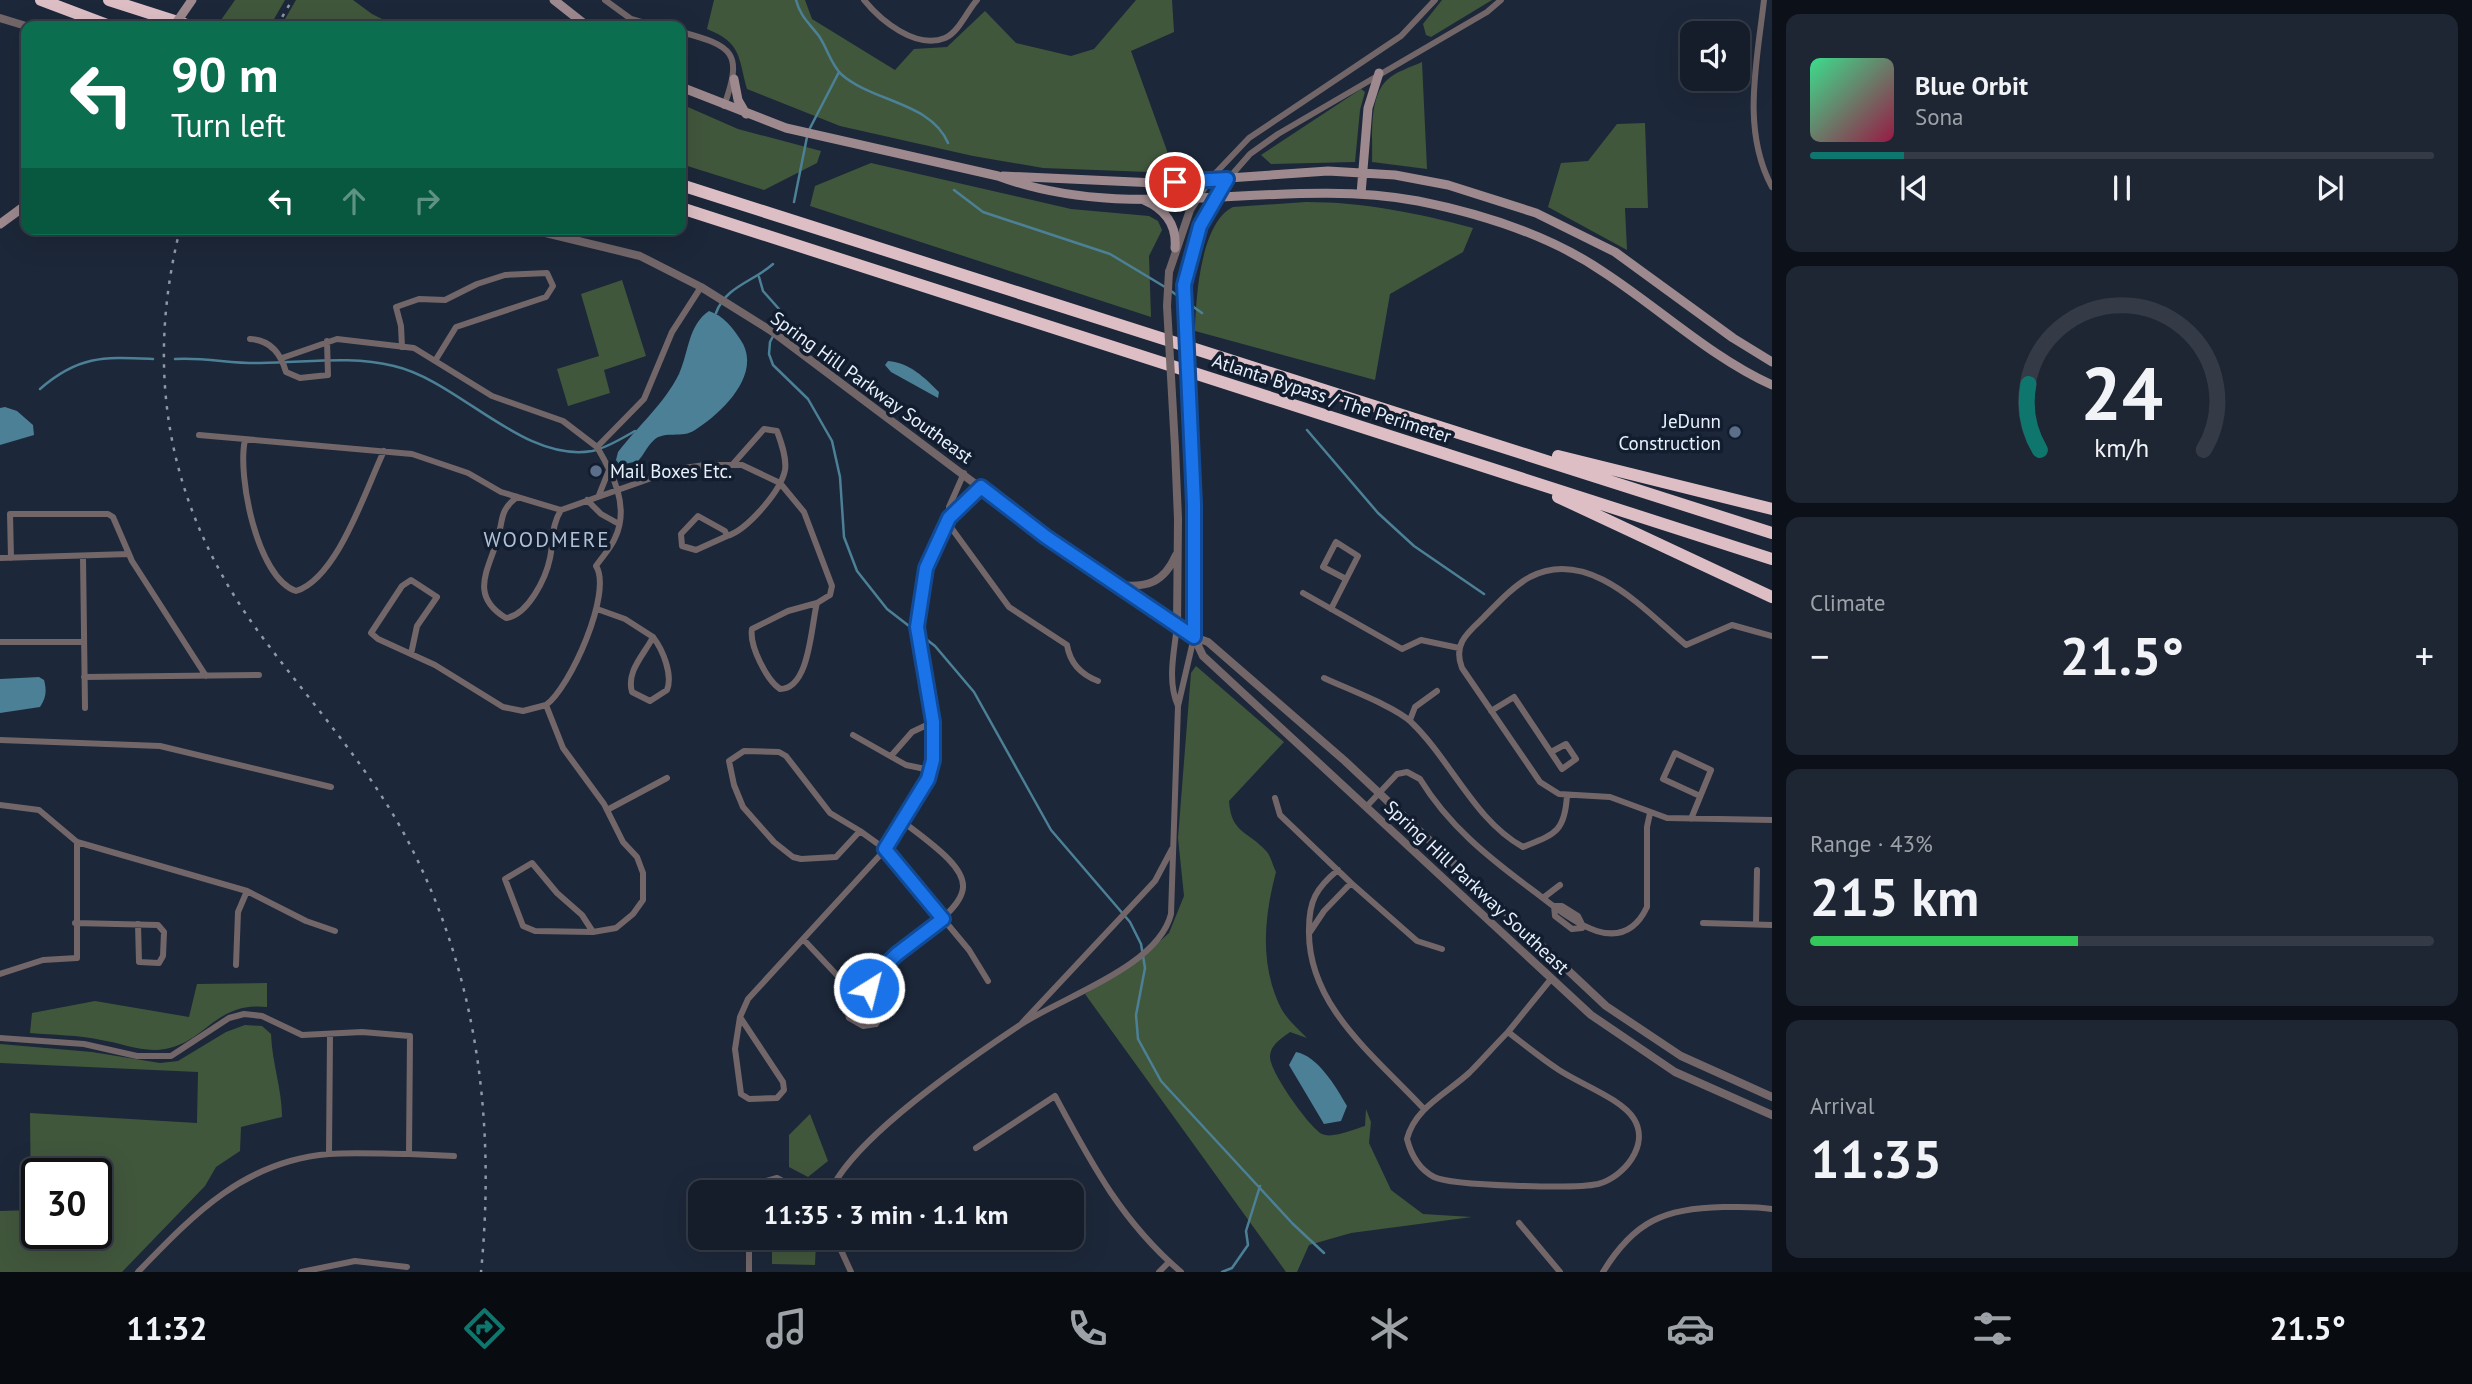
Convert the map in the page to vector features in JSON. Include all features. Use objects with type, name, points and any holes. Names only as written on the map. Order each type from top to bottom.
[{"type":"highway","points":[[41,0],[97,21]]},
{"type":"highway","points":[[109,0],[174,21]]},
{"type":"highway","name":"Atlanta Bypass / The Perimeter","points":[[686,187],[1772,533]]},
{"type":"highway","name":"Atlanta Bypass / The Perimeter","points":[[686,210],[1772,559]]},
{"type":"highway","points":[[1469,435],[1772,509]]},
{"type":"highway","points":[[1513,476],[1772,597]]},
{"type":"main road","points":[[177,21],[192,0]]},
{"type":"main road","points":[[554,0],[581,21]]},
{"type":"main road","points":[[1361,194],[1368,108],[1379,73]]},
{"type":"main road","points":[[734,79],[738,100],[746,114]]},
{"type":"main road","points":[[686,89],[746,114],[810,134],[998,176],[1048,191],[1143,199],[1361,194],[1418,201],[1469,213],[1532,234],[1603,271],[1738,366],[1772,385]]},
{"type":"main road","points":[[998,176],[1156,183],[1311,172],[1363,173],[1448,184],[1510,202],[1615,253],[1733,338],[1772,362]]},
{"type":"main road","points":[[1143,199],[1168,217],[1174,230],[1175,248]]},
{"type":"main road","points":[[0,224],[21,209]]},
{"type":"street","points":[[605,0],[638,21]]},
{"type":"street","points":[[864,0],[898,31],[937,39],[953,32],[977,0]]},
{"type":"street","points":[[1178,706],[1172,692],[1171,670],[1177,626],[1179,549],[1167,314],[1169,272],[1175,248],[1196,198],[1208,181],[1249,138],[1401,36],[1435,0]]},
{"type":"street","points":[[835,1180],[910,1104],[1021,1024],[1119,970],[1157,941],[1171,914],[1178,706],[1194,637],[1191,450],[1183,314],[1185,275],[1195,236],[1227,179],[1266,142],[1379,73],[1487,12],[1501,0]]},
{"type":"street","points":[[1764,0],[1753,130],[1760,162],[1772,187]]},
{"type":"street","points":[[0,18],[21,24]]},
{"type":"street","points":[[686,34],[714,43],[728,52],[735,69],[724,106]]},
{"type":"street","name":"Spring Hill Parkway Southeast","points":[[554,235],[640,256],[701,287],[773,332],[1046,537],[1194,637],[1209,642],[1379,794],[1606,1006],[1681,1056],[1772,1097]]},
{"type":"street","points":[[402,347],[401,326],[396,307],[419,299],[446,300],[477,284],[505,275],[547,273],[553,286],[546,297],[456,327],[435,361]]},
{"type":"street","points":[[597,447],[644,398],[672,332],[701,287]]},
{"type":"street","points":[[250,339],[261,340],[271,346],[282,358],[286,372],[300,377],[328,375],[327,341]]},
{"type":"street","points":[[282,358],[337,339],[414,348],[492,396],[563,421],[597,447],[609,468],[619,491],[619,524],[615,539],[596,566],[600,576],[601,596],[569,676],[546,705],[523,711],[503,707],[411,654],[378,639],[372,633],[372,628],[407,582],[416,580],[436,594],[434,604],[417,626],[411,654]]},
{"type":"street","points":[[727,536],[725,531],[698,516],[689,523],[679,540],[682,546],[696,550],[727,536],[745,527],[780,482],[785,471],[784,457],[774,429],[764,429],[733,464]]},
{"type":"street","points":[[198,435],[412,454],[450,465],[517,497],[561,510],[677,469],[742,465],[780,482],[804,512],[832,586],[830,595],[817,603],[788,611],[752,629],[751,637],[766,672],[780,689],[794,684],[804,669],[817,603]]},
{"type":"street","points":[[245,440],[242,471],[249,512],[271,566],[283,583],[296,591],[315,580],[336,553],[384,450]]},
{"type":"street","points":[[598,497],[609,468]]},
{"type":"street","points":[[740,1017],[783,1082],[784,1090],[777,1098],[749,1099],[741,1094],[735,1049],[740,1017],[748,999],[885,849],[903,822],[930,770],[934,747],[933,722],[917,627],[926,568],[948,520],[949,507],[964,473]]},
{"type":"street","points":[[948,520],[981,487]]},
{"type":"street","points":[[517,497],[502,512],[500,532],[484,580],[489,604],[506,618],[520,613],[542,579],[550,561],[553,525],[561,510]]},
{"type":"street","points":[[587,500],[601,514],[619,524]]},
{"type":"street","points":[[10,558],[10,514],[108,514],[113,517],[129,554],[206,676]]},
{"type":"street","points":[[948,520],[1009,607],[1067,645],[1069,658],[1087,677],[1098,681]]},
{"type":"street","points":[[1331,609],[1358,556],[1336,542],[1323,567],[1346,579]]},
{"type":"street","points":[[1117,584],[1143,586],[1161,579],[1179,549]]},
{"type":"street","points":[[0,558],[129,554]]},
{"type":"street","points":[[83,557],[85,708]]},
{"type":"street","points":[[1772,636],[1732,625],[1686,645],[1608,580],[1572,571],[1553,570],[1528,578],[1512,590],[1466,634],[1459,648],[1462,668],[1540,782],[1551,791],[1567,795],[1610,797],[1667,818],[1772,820]]},
{"type":"street","points":[[1303,593],[1402,649],[1421,640],[1459,648]]},
{"type":"street","points":[[597,609],[625,619],[653,637],[660,648],[670,681],[662,695],[650,701],[632,692],[630,682],[633,669],[653,637]]},
{"type":"street","name":"Spring Hill Parkway Southeast","points":[[1194,637],[1203,656],[1591,1015],[1649,1057],[1705,1086],[1772,1115]]},
{"type":"street","points":[[0,642],[84,642]]},
{"type":"street","points":[[84,677],[259,675]]},
{"type":"street","points":[[1324,678],[1410,720],[1486,816],[1509,840],[1523,847],[1555,834],[1566,818],[1567,795]]},
{"type":"street","points":[[1410,720],[1415,707],[1437,691]]},
{"type":"street","points":[[1491,711],[1514,697],[1551,752]]},
{"type":"street","points":[[546,705],[563,748],[607,810],[623,842],[637,857],[643,873],[644,892],[639,906],[619,926],[593,932],[535,931],[523,926],[505,879],[532,863],[582,915],[593,932]]},
{"type":"street","points":[[891,756],[907,737],[933,722]]},
{"type":"street","points":[[853,735],[906,765],[930,770]]},
{"type":"street","points":[[0,740],[160,746],[331,786]]},
{"type":"street","points":[[860,831],[836,857],[793,857],[774,842],[743,807],[734,785],[729,761],[735,754],[744,751],[779,752],[807,780],[830,813],[860,831],[885,849],[943,919],[988,981]]},
{"type":"street","points":[[1691,819],[1711,770],[1675,753],[1663,779],[1700,796]]},
{"type":"street","points":[[1367,806],[1397,774],[1407,772],[1416,776],[1473,844],[1554,906],[1556,916],[1572,929],[1584,928],[1601,932],[1620,931],[1630,927],[1645,912],[1649,895],[1647,827],[1650,813]]},
{"type":"street","points":[[607,810],[667,778]]},
{"type":"street","points":[[1275,798],[1280,815],[1351,883],[1417,941],[1442,949]]},
{"type":"street","points":[[0,805],[39,810],[77,842],[247,891],[306,921],[335,931]]},
{"type":"street","points":[[849,989],[869,981],[897,954],[943,919],[961,898],[963,883],[960,870],[943,851],[903,822]]},
{"type":"street","points":[[1021,1024],[1155,881],[1171,853],[1175,833]]},
{"type":"street","points":[[0,974],[43,960],[77,958],[77,842]]},
{"type":"street","points":[[1338,870],[1315,890],[1311,902],[1311,966],[1331,1008],[1424,1109]]},
{"type":"street","points":[[1756,924],[1757,870]]},
{"type":"street","points":[[1309,934],[1324,911],[1351,883]]},
{"type":"street","points":[[1543,898],[1560,885]]},
{"type":"street","points":[[236,965],[238,912],[247,891]]},
{"type":"street","points":[[1554,906],[1562,905],[1578,916],[1584,928]]},
{"type":"street","points":[[75,923],[138,924],[162,927],[163,956],[159,963],[139,962],[138,924]]},
{"type":"street","points":[[1703,923],[1772,925]]},
{"type":"street","points":[[803,939],[849,989]]},
{"type":"street","points":[[1508,1032],[1558,1069],[1625,1108],[1634,1119],[1639,1129],[1638,1149],[1615,1176],[1600,1184],[1577,1187],[1456,1182],[1434,1177],[1417,1162],[1407,1139],[1414,1122],[1424,1109],[1469,1073],[1508,1032],[1550,979]]},
{"type":"street","points":[[849,989],[846,1004],[849,1018],[858,1025],[876,1024],[881,1011],[869,981]]},
{"type":"street","points":[[0,1038],[84,1044],[137,1056],[171,1056],[229,1018],[244,1014],[262,1016],[302,1035],[362,1032],[410,1036],[409,1154]]},
{"type":"street","points":[[329,1154],[330,1035]]},
{"type":"street","points":[[976,1148],[1055,1096],[1107,1191],[1169,1262],[1181,1272]]},
{"type":"street","points":[[138,1272],[194,1213],[272,1166],[329,1154],[454,1156]]},
{"type":"street","points":[[1603,1272],[1633,1234],[1658,1217],[1679,1209],[1772,1209]]},
{"type":"street","points":[[1520,1223],[1560,1272]]},
{"type":"street","points":[[749,1250],[749,1272]]},
{"type":"street","points":[[841,1250],[851,1272]]},
{"type":"street","points":[[301,1272],[355,1261],[407,1268]]},
{"type":"street","points":[[1159,1272],[1169,1262]]},
{"type":"green space","points":[[235,0],[285,0],[273,21],[221,20]]},
{"type":"green space","points":[[296,0],[353,0],[386,21],[284,21]]},
{"type":"green space","points":[[714,0],[805,0],[812,19],[895,70],[914,49],[947,47],[985,11],[1016,43],[1071,56],[1094,49],[1136,0],[1172,0],[1174,32],[1131,51],[1175,173],[1043,168],[973,156],[840,126],[747,89],[740,60],[733,46],[707,29]]},
{"type":"green space","points":[[1442,0],[1492,0],[1431,37],[1426,35],[1423,24]]},
{"type":"green space","points":[[1422,62],[1427,169],[1372,162],[1374,108],[1381,88],[1394,75]]},
{"type":"green space","points":[[1361,89],[1365,92],[1360,110],[1355,162],[1271,164],[1261,155]]},
{"type":"green space","points":[[686,106],[738,129],[821,151],[817,163],[764,190],[686,166]]},
{"type":"green space","points":[[1645,123],[1648,208],[1625,208],[1627,250],[1548,207],[1561,163],[1588,161],[1617,124]]},
{"type":"green space","points":[[871,163],[1071,209],[1149,216],[1158,221],[1162,230],[1149,256],[1151,317],[810,206],[815,186]]},
{"type":"green space","points":[[1306,202],[1390,209],[1473,228],[1463,252],[1390,294],[1375,380],[1195,331],[1202,263],[1213,229],[1222,216],[1233,207]]},
{"type":"green space","points":[[622,280],[646,356],[604,370],[610,393],[568,406],[557,369],[599,356],[581,294]]},
{"type":"green space","points":[[1196,666],[1284,742],[1229,801],[1233,820],[1267,852],[1276,872],[1266,941],[1270,976],[1282,1010],[1307,1038],[1290,1032],[1274,1045],[1270,1057],[1276,1074],[1300,1111],[1322,1134],[1337,1134],[1365,1126],[1366,1109],[1371,1122],[1369,1143],[1391,1190],[1423,1214],[1472,1217],[1351,1233],[1309,1245],[1297,1272],[1286,1272],[1085,994],[1138,961],[1169,933],[1184,896],[1178,838],[1191,673]]},
{"type":"green space","points":[[267,983],[267,1007],[235,1010],[191,1039],[165,1049],[149,1050],[84,1037],[30,1033],[32,1013],[95,1001],[189,1017],[197,984]]},
{"type":"green space","points":[[245,1025],[262,1026],[271,1034],[282,1117],[241,1127],[240,1151],[216,1167],[205,1186],[122,1272],[0,1272],[0,1211],[21,1210],[21,1249],[112,1249],[112,1158],[30,1158],[30,1113],[197,1123],[198,1072],[0,1063],[0,1044],[92,1052],[160,1063],[178,1061],[226,1032]]},
{"type":"green space","points":[[810,1114],[828,1161],[808,1177],[789,1167],[789,1135]]},
{"type":"green space","points":[[772,1250],[816,1250],[815,1265],[772,1264]]},
{"type":"water","points":[[709,311],[731,326],[746,352],[747,365],[737,391],[717,413],[695,430],[658,437],[638,461],[620,465],[616,460],[618,452],[673,385],[693,331]]},
{"type":"water","points":[[888,361],[916,372],[939,392],[938,398],[891,372],[885,365]]},
{"type":"water","points":[[0,408],[17,411],[33,425],[34,435],[0,445]]},
{"type":"water","points":[[39,677],[44,680],[46,691],[40,707],[0,713],[0,679]]},
{"type":"water","points":[[1296,1052],[1312,1059],[1326,1073],[1347,1106],[1341,1121],[1324,1124],[1289,1065]]},
{"type":"waterway","points":[[796,0],[802,15],[819,36],[841,74],[868,91],[928,119],[940,129],[948,143]]},
{"type":"waterway","points":[[809,130],[839,72]]},
{"type":"waterway","points":[[794,202],[807,137]]},
{"type":"waterway","points":[[954,190],[983,212],[1110,254],[1165,287]]},
{"type":"waterway","points":[[716,313],[726,296],[773,264]]},
{"type":"waterway","points":[[759,277],[763,291],[779,309],[781,321],[770,342],[769,354],[773,365],[808,399],[832,441],[840,477],[844,537],[857,571],[887,609],[935,646],[974,692],[1051,830],[1130,922],[1141,944],[1145,968],[1136,1015],[1138,1039],[1161,1081],[1293,1224],[1324,1253]]},
{"type":"waterway","points":[[1171,291],[1202,313]]},
{"type":"waterway","points":[[40,389],[67,370],[93,360],[153,359]]},
{"type":"waterway","points":[[175,359],[250,363],[344,360],[394,366],[418,374],[443,387],[516,433],[541,445],[566,451],[598,450],[635,431]]},
{"type":"waterway","points":[[1307,430],[1378,513],[1414,546],[1484,594]]},
{"type":"waterway","points":[[1222,1272],[1232,1268],[1248,1245],[1246,1231],[1260,1186]]},
{"type":"railway","points":[[280,21],[292,0]]},
{"type":"railway","points":[[179,235],[169,283],[164,335],[165,386],[171,437],[184,486],[202,534],[225,581],[255,627],[360,764],[398,822],[436,903],[454,953],[477,1058],[486,1164],[481,1272]]},
{"type":"place","name":"JeDunn Construction","points":[[1735,432]]},
{"type":"place","name":"Mail Boxes Etc.","points":[[596,471]]},
{"type":"district","name":"WOODMERE","points":[[547,540]]},
{"type":"route","points":[[869,988],[869,981],[897,954],[943,919],[885,849],[928,779],[933,760],[933,722],[917,627],[926,568],[949,518],[981,487],[1046,537],[1194,637],[1195,534],[1183,314],[1184,285],[1191,247],[1208,208],[1227,179],[1175,182]]}]
